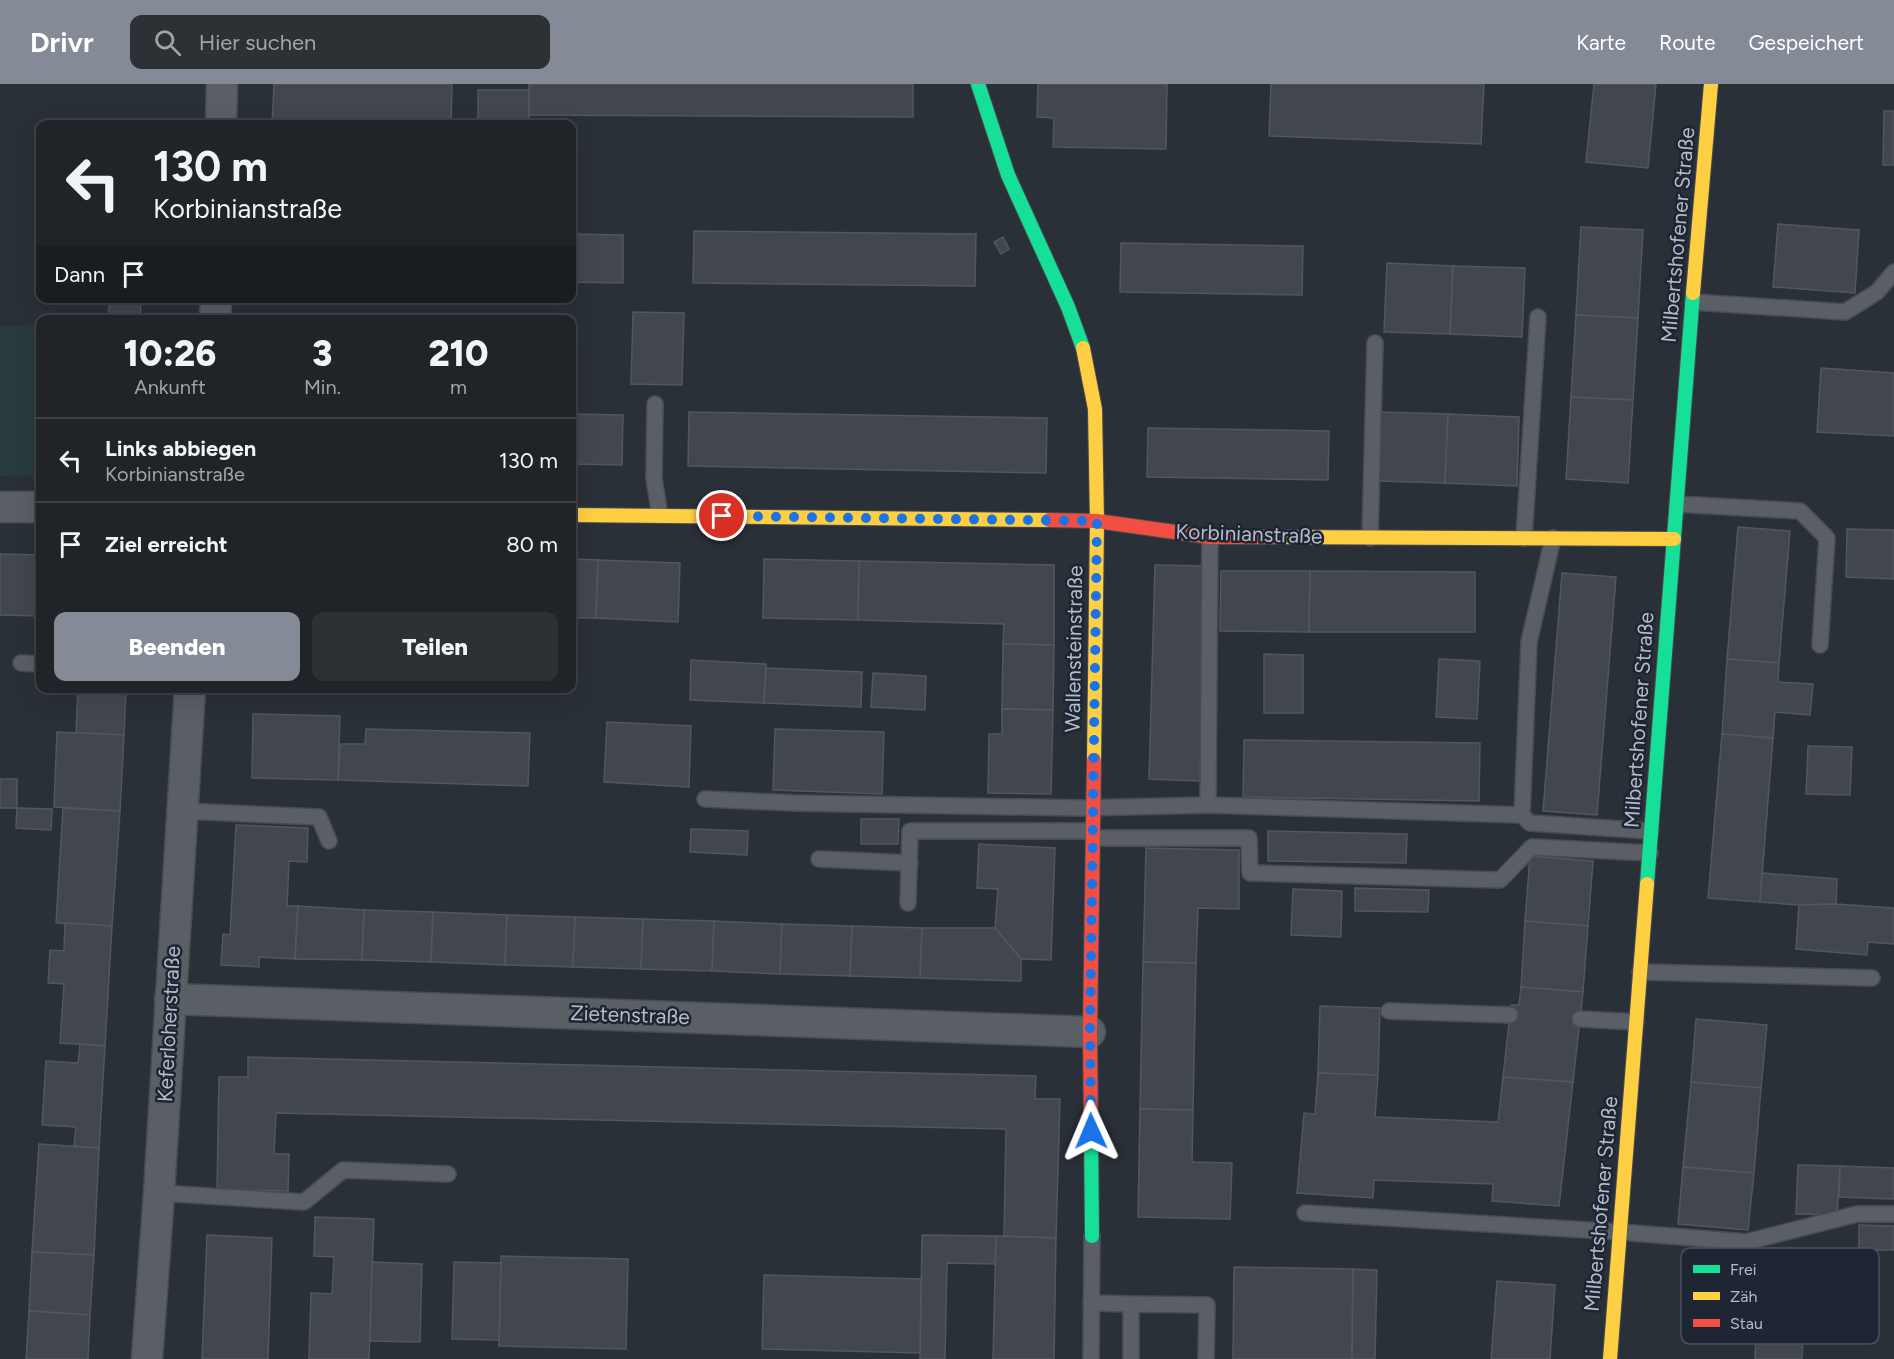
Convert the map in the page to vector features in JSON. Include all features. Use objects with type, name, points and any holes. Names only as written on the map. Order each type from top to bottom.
[{"type":"street","points":[[221,120],[222,84]]},
{"type":"street","name":"Wallensteinstraße","points":[[978,84],[1008,175],[1068,307],[1086,358],[1095,409],[1097,521],[1090,1032],[1092,1236]]},
{"type":"street","name":"Milbertshofener Straße","points":[[1610,1359],[1711,84]]},
{"type":"street","points":[[0,507],[36,507]]},
{"type":"street","name":"Korbinianstraße","points":[[576,514],[1097,521],[1210,537],[1674,539]]},
{"type":"street","name":"Keferloherstraße","points":[[147,1359],[190,693]]},
{"type":"street","name":"Zietenstraße","points":[[170,999],[1090,1032]]},
{"type":"lane","points":[[1693,302],[1845,312],[1877,292],[1894,272]]},
{"type":"lane","points":[[1524,538],[1538,317]]},
{"type":"lane","points":[[1370,538],[1375,343]]},
{"type":"lane","points":[[655,404],[654,479],[660,515]]},
{"type":"lane","points":[[1677,504],[1800,512],[1827,538],[1820,645]]},
{"type":"lane","points":[[1208,805],[1210,537]]},
{"type":"lane","points":[[1552,538],[1529,642],[1522,814],[1530,823],[1651,831]]},
{"type":"lane","points":[[21,663],[36,664]]},
{"type":"lane","points":[[705,799],[794,803],[1093,808],[1208,805],[1522,814]]},
{"type":"lane","points":[[182,811],[319,817],[329,841]]},
{"type":"lane","points":[[908,903],[910,831],[1249,838],[1250,873],[1500,880],[1532,847],[1650,853]]},
{"type":"lane","points":[[819,859],[910,863]]},
{"type":"lane","points":[[1640,972],[1872,978]]},
{"type":"lane","points":[[1389,1011],[1510,1015]]},
{"type":"lane","points":[[1580,1019],[1636,1022]]},
{"type":"lane","points":[[159,1193],[304,1202],[343,1170],[448,1174]]},
{"type":"lane","points":[[1305,1213],[1746,1242],[1857,1214],[1894,1214]]},
{"type":"lane","points":[[1091,1359],[1092,1236]]},
{"type":"lane","points":[[1091,1304],[1207,1305],[1206,1359]]},
{"type":"lane","points":[[1131,1304],[1131,1359]]},
{"type":"shaded area","points":[[0,326],[36,327],[36,477],[0,476]]},
{"type":"building","points":[[274,84],[452,84],[451,120],[272,120]]},
{"type":"building","points":[[529,84],[913,84],[913,117],[529,115]]},
{"type":"building","points":[[1038,84],[1167,84],[1166,149],[1053,147],[1054,118],[1037,117]]},
{"type":"building","points":[[1271,84],[1484,84],[1481,144],[1269,136]]},
{"type":"building","points":[[1594,84],[1656,84],[1648,168],[1586,162]]},
{"type":"building","points":[[478,90],[529,90],[529,119],[478,119]]},
{"type":"building","points":[[1884,111],[1894,111],[1894,165],[1883,165]]},
{"type":"building","points":[[1778,224],[1859,230],[1855,293],[1773,287]]},
{"type":"building","points":[[1581,227],[1643,230],[1638,318],[1576,315]]},
{"type":"building","points":[[694,231],[976,234],[975,286],[693,283]]},
{"type":"building","points":[[576,234],[623,235],[623,283],[576,282]]},
{"type":"building","points":[[1003,237],[1009,249],[1001,254],[994,242]]},
{"type":"building","points":[[1121,243],[1303,246],[1302,295],[1120,292]]},
{"type":"building","points":[[1387,263],[1453,266],[1450,334],[1384,332]]},
{"type":"building","points":[[1453,266],[1525,268],[1522,337],[1450,334]]},
{"type":"building","points":[[110,303],[141,303],[140,315],[108,315]]},
{"type":"building","points":[[633,312],[684,313],[682,385],[631,384]]},
{"type":"building","points":[[1576,315],[1638,318],[1633,400],[1571,397]]},
{"type":"building","points":[[1821,368],[1894,373],[1894,436],[1817,432]]},
{"type":"building","points":[[1571,397],[1633,400],[1628,483],[1566,479]]},
{"type":"building","points":[[689,412],[1047,418],[1046,473],[688,466]]},
{"type":"building","points":[[1381,412],[1448,414],[1445,483],[1379,481]]},
{"type":"building","points":[[576,414],[623,415],[622,465],[576,464]]},
{"type":"building","points":[[1448,414],[1519,417],[1517,486],[1445,483]]},
{"type":"building","points":[[1148,428],[1329,431],[1328,480],[1147,477]]},
{"type":"building","points":[[1738,527],[1790,531],[1779,663],[1727,659]]},
{"type":"building","points":[[1847,529],[1894,530],[1894,579],[1846,577]]},
{"type":"building","points":[[0,554],[36,555],[36,616],[0,615]]},
{"type":"building","points":[[576,559],[598,560],[596,618],[576,618]]},
{"type":"building","points":[[764,559],[859,561],[858,620],[763,618]]},
{"type":"building","points":[[598,560],[680,563],[678,622],[596,618]]},
{"type":"building","points":[[859,561],[1054,565],[1054,645],[1003,644],[1004,624],[858,620]]},
{"type":"building","points":[[1155,565],[1205,566],[1200,781],[1149,779]]},
{"type":"building","points":[[1221,571],[1310,571],[1309,632],[1220,631]]},
{"type":"building","points":[[1310,571],[1475,572],[1475,632],[1309,632]]},
{"type":"building","points":[[1562,573],[1616,577],[1597,815],[1543,811]]},
{"type":"building","points":[[1003,644],[1054,645],[1053,710],[1002,709]]},
{"type":"building","points":[[1264,654],[1303,655],[1303,713],[1264,713]]},
{"type":"building","points":[[1439,659],[1480,661],[1477,719],[1436,717]]},
{"type":"building","points":[[1727,659],[1779,663],[1778,682],[1813,684],[1810,715],[1775,712],[1773,738],[1722,734]]},
{"type":"building","points":[[691,660],[766,664],[764,703],[690,700]]},
{"type":"building","points":[[766,668],[862,672],[861,707],[764,703]]},
{"type":"building","points":[[873,673],[926,676],[925,710],[871,707]]},
{"type":"building","points":[[78,693],[126,693],[124,735],[76,733]]},
{"type":"building","points":[[1002,709],[1053,710],[1051,794],[988,793],[989,734],[1002,734]]},
{"type":"building","points":[[253,714],[340,716],[338,780],[252,778]]},
{"type":"building","points":[[607,722],[691,726],[689,787],[604,782]]},
{"type":"building","points":[[366,729],[530,733],[528,786],[338,780],[340,744],[365,744]]},
{"type":"building","points":[[775,729],[884,732],[882,794],[773,790]]},
{"type":"building","points":[[57,732],[124,735],[120,811],[54,807]]},
{"type":"building","points":[[1722,734],[1773,738],[1760,902],[1708,898]]},
{"type":"building","points":[[1244,740],[1480,743],[1479,801],[1243,797]]},
{"type":"building","points":[[1808,746],[1852,747],[1850,795],[1806,794]]},
{"type":"building","points":[[0,779],[17,779],[17,808],[0,808]]},
{"type":"building","points":[[17,808],[52,809],[51,830],[16,828]]},
{"type":"building","points":[[63,808],[120,811],[112,926],[56,923]]},
{"type":"building","points":[[861,819],[899,819],[898,844],[861,844]]},
{"type":"building","points":[[236,825],[308,828],[307,862],[289,861],[287,906],[298,906],[295,959],[259,957],[259,967],[221,965],[223,934],[230,935]]},
{"type":"building","points":[[691,829],[748,831],[747,855],[690,852]]},
{"type":"building","points":[[1268,831],[1407,834],[1406,863],[1268,861]]},
{"type":"building","points":[[979,844],[1055,848],[1051,960],[1021,959],[995,928],[998,889],[977,888]]},
{"type":"building","points":[[1146,848],[1239,850],[1239,909],[1198,908],[1196,963],[1143,962]]},
{"type":"building","points":[[1530,856],[1593,861],[1588,926],[1525,921]]},
{"type":"building","points":[[1762,873],[1837,879],[1836,904],[1799,905],[1760,902]]},
{"type":"building","points":[[1355,888],[1429,890],[1428,912],[1355,911]]},
{"type":"building","points":[[1293,889],[1342,891],[1341,937],[1291,935]]},
{"type":"building","points":[[1836,904],[1894,908],[1894,944],[1868,942],[1867,955],[1796,949],[1799,905]]},
{"type":"building","points":[[298,906],[364,910],[362,960],[295,959]]},
{"type":"building","points":[[364,910],[433,912],[431,962],[362,960]]},
{"type":"building","points":[[433,912],[507,915],[505,965],[431,962]]},
{"type":"building","points":[[507,915],[575,917],[573,967],[505,965]]},
{"type":"building","points":[[575,917],[643,919],[641,969],[573,967]]},
{"type":"building","points":[[643,919],[714,921],[712,971],[641,969]]},
{"type":"building","points":[[714,921],[782,924],[780,974],[712,971]]},
{"type":"building","points":[[1525,921],[1588,926],[1583,992],[1521,987]]},
{"type":"building","points":[[65,923],[112,926],[105,1046],[60,1043],[64,984],[48,983],[50,950],[64,951]]},
{"type":"building","points":[[782,924],[852,926],[850,976],[780,974]]},
{"type":"building","points":[[852,926],[922,928],[920,978],[850,976]]},
{"type":"building","points":[[922,928],[995,928],[1021,959],[1021,981],[920,978]]},
{"type":"building","points":[[1143,962],[1196,963],[1193,1110],[1140,1109]]},
{"type":"building","points":[[1521,987],[1583,992],[1573,1082],[1503,1077],[1511,1005],[1519,1005]]},
{"type":"building","points":[[1320,1006],[1380,1008],[1378,1075],[1318,1073]]},
{"type":"building","points":[[1696,1019],[1767,1025],[1761,1088],[1691,1082]]},
{"type":"building","points":[[80,1044],[105,1046],[99,1148],[74,1146],[76,1127],[42,1125],[46,1061],[78,1063]]},
{"type":"building","points":[[248,1057],[1036,1076],[1035,1099],[1060,1099],[1056,1238],[1004,1236],[1006,1129],[276,1113],[274,1154],[289,1154],[288,1191],[217,1190],[219,1077],[248,1077]]},
{"type":"building","points":[[1318,1073],[1378,1075],[1375,1117],[1498,1122],[1503,1077],[1573,1082],[1559,1206],[1492,1201],[1493,1184],[1374,1180],[1373,1198],[1297,1193],[1304,1113],[1315,1114]]},
{"type":"building","points":[[1691,1082],[1761,1088],[1754,1173],[1683,1167]]},
{"type":"building","points":[[1140,1109],[1193,1110],[1192,1162],[1232,1163],[1230,1219],[1138,1217]]},
{"type":"building","points":[[39,1144],[99,1148],[94,1255],[32,1252]]},
{"type":"building","points":[[1798,1165],[1840,1166],[1837,1215],[1796,1214]]},
{"type":"building","points":[[1840,1166],[1894,1168],[1894,1199],[1839,1197]]},
{"type":"building","points":[[1683,1167],[1754,1173],[1748,1230],[1678,1224]]},
{"type":"building","points":[[315,1217],[374,1219],[369,1359],[309,1359],[311,1293],[332,1294],[334,1257],[314,1256]]},
{"type":"building","points":[[1859,1225],[1894,1226],[1894,1250],[1859,1248]]},
{"type":"building","points":[[207,1235],[272,1238],[268,1359],[202,1359]]},
{"type":"building","points":[[922,1235],[996,1236],[995,1264],[947,1263],[945,1359],[920,1359]]},
{"type":"building","points":[[996,1236],[1056,1238],[1054,1359],[993,1359]]},
{"type":"building","points":[[32,1252],[94,1255],[90,1315],[29,1311]]},
{"type":"building","points":[[501,1256],[628,1259],[626,1349],[499,1346]]},
{"type":"building","points":[[372,1262],[422,1264],[420,1342],[370,1341]]},
{"type":"building","points":[[454,1262],[501,1263],[499,1340],[452,1339]]},
{"type":"building","points":[[1234,1267],[1353,1269],[1352,1359],[1233,1359]]},
{"type":"building","points":[[1353,1269],[1377,1270],[1375,1359],[1352,1359]]},
{"type":"building","points":[[764,1275],[921,1279],[920,1353],[762,1349]]},
{"type":"building","points":[[1497,1281],[1555,1285],[1550,1359],[1491,1359]]},
{"type":"building","points":[[29,1311],[90,1315],[88,1359],[26,1359]]},
{"type":"building","points":[[1756,1344],[1803,1344],[1802,1359],[1755,1359]]},
{"type":"traffic: fast","points":[[978,84],[1008,175],[1068,307],[1083,348]]},
{"type":"traffic: fast","points":[[1647,884],[1693,293]]},
{"type":"traffic: fast","points":[[1091,1129],[1092,1236]]},
{"type":"traffic: slow","points":[[1693,293],[1711,84]]},
{"type":"traffic: slow","points":[[1083,348],[1095,409],[1097,521],[1094,760]]},
{"type":"traffic: slow","points":[[576,515],[1049,520]]},
{"type":"traffic: slow","points":[[1274,537],[1674,539]]},
{"type":"traffic: slow","points":[[1610,1359],[1647,884]]},
{"type":"traffic: jam","points":[[1049,520],[1097,521],[1210,537],[1274,537]]},
{"type":"traffic: jam","points":[[1091,1129],[1094,760]]},
{"type":"route","points":[[722,516],[1097,521],[1090,1032],[1091,1131]]}]
